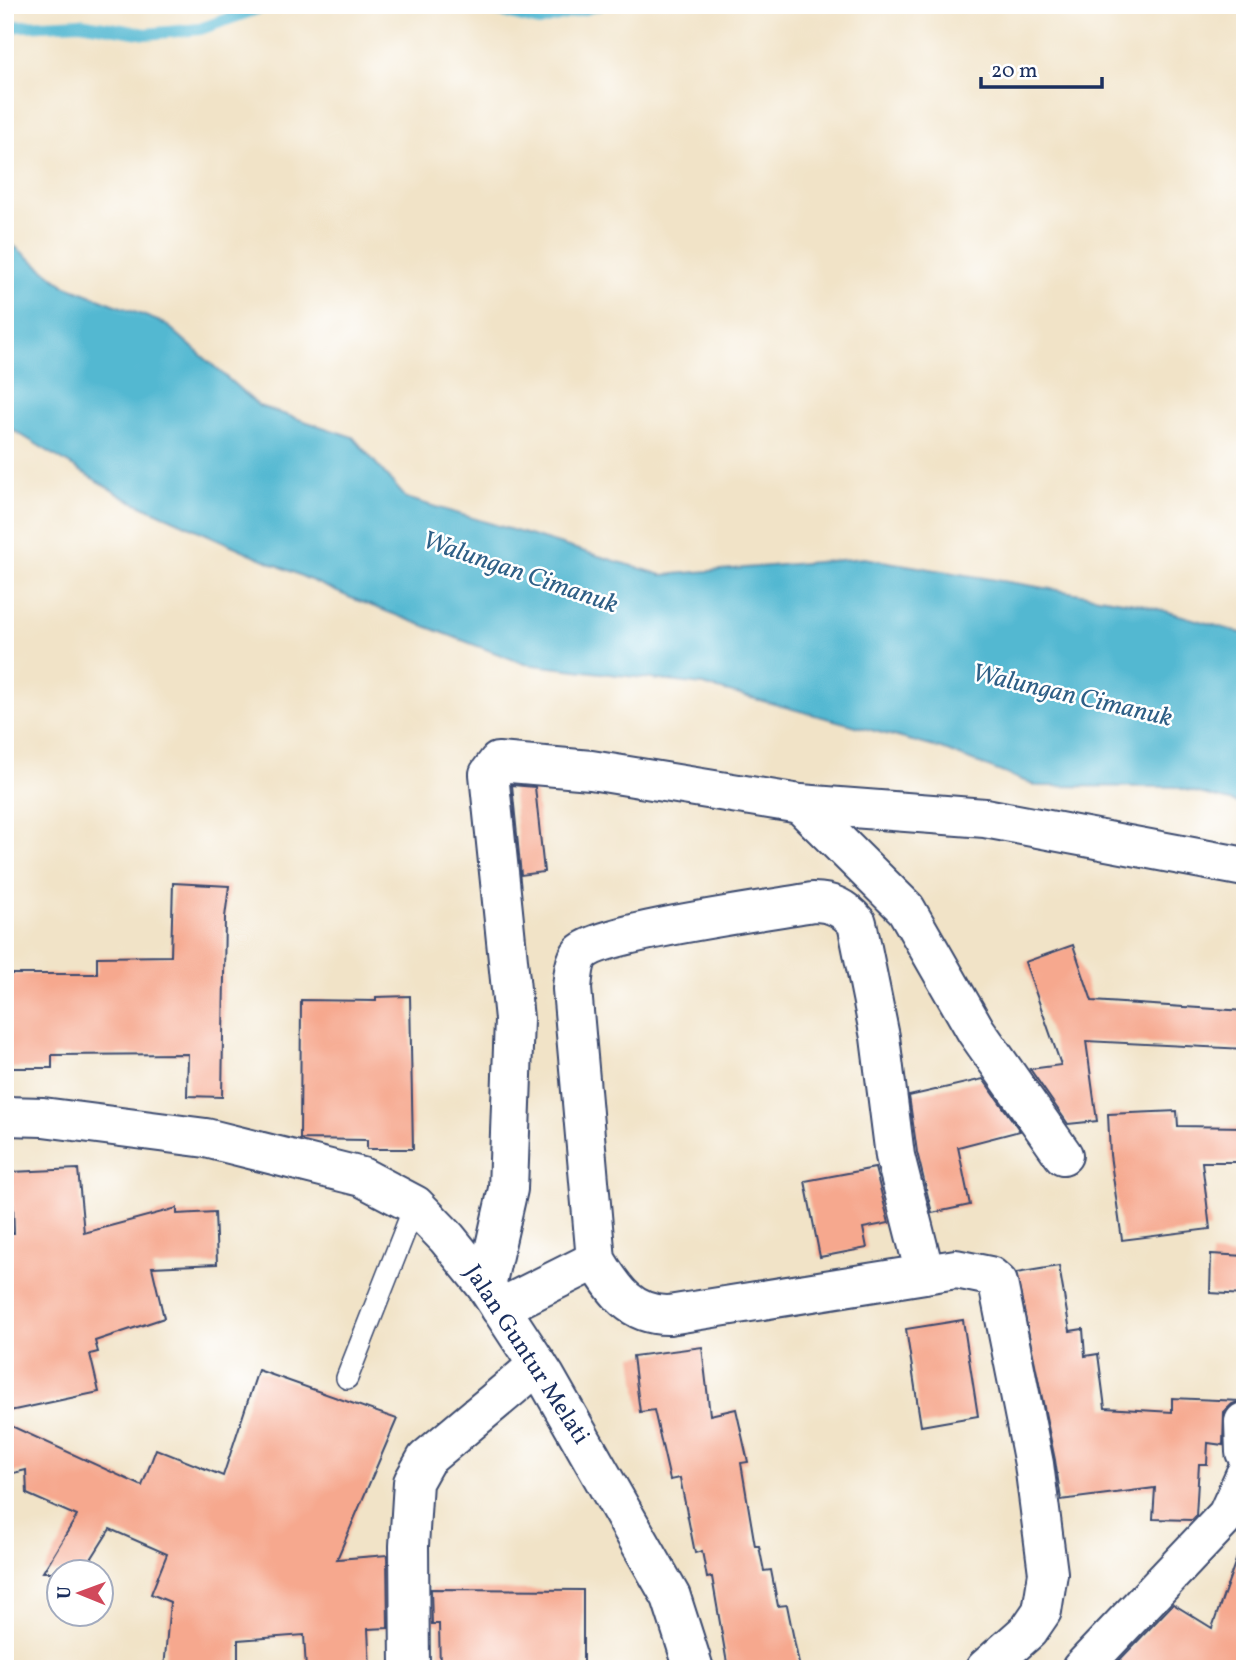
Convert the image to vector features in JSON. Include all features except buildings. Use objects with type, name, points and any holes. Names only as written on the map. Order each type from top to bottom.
[{"type":"street","points":[[596,1260],[493,1297],[508,1189],[514,1019],[489,774],[498,762],[592,770],[800,804],[985,818],[1245,867]]},
{"type":"street","points":[[800,804],[906,909],[976,1031],[1063,1155]]},
{"type":"street","points":[[926,1274],[895,1156],[880,1037],[857,923],[848,912],[824,902],[663,928],[592,945],[579,955],[572,989],[596,1260],[613,1289],[626,1302],[652,1315],[926,1274],[956,1269],[990,1276],[998,1283],[1034,1464],[1048,1573],[1042,1611],[1029,1630],[985,1669]]},
{"type":"street","name":"Jalan Guntur Melati","points":[[5,1116],[43,1117],[218,1141],[362,1177],[415,1205],[447,1238],[493,1297],[538,1365],[671,1597],[694,1669]]},
{"type":"street","points":[[411,1669],[408,1546],[413,1482],[426,1459],[538,1365]]},
{"type":"street","points":[[1081,1669],[1227,1514],[1245,1475]]},
{"type":"lane","points":[[347,1378],[415,1205]]},
{"type":"water","name":"Walungan Cimanuk","points":[[5,239],[64,285],[166,324],[259,406],[353,437],[406,498],[662,575],[864,558],[1141,604],[1245,634],[1245,805],[1175,787],[1037,786],[942,749],[703,685],[525,664],[351,598],[125,498],[5,425]]},
{"type":"waterway","points":[[5,27],[80,23],[146,34],[200,29],[268,5]]},
{"type":"waterway","points":[[473,5],[539,21],[600,5]]}]
